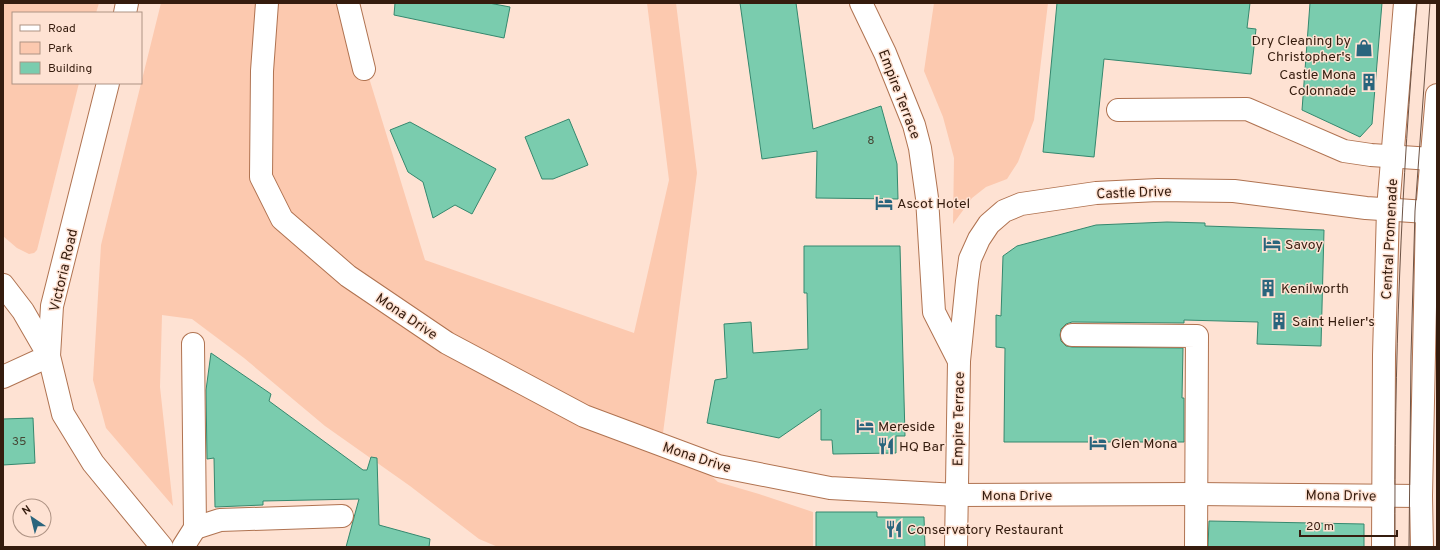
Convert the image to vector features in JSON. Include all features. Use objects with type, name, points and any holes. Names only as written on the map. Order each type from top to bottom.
[{"type":"street","name":"Mona Drive","points":[[267,3],[262,71],[261,177],[282,219],[348,276],[447,343],[584,416],[718,466],[830,488],[957,495],[1196,494],[1422,496]]},
{"type":"street","points":[[348,3],[364,69]]},
{"type":"street","name":"Empire Terrace","points":[[861,3],[885,53],[914,125],[920,148],[928,198],[934,312],[959,361],[956,547]]},
{"type":"street","name":"Central Promenade","points":[[1383,547],[1384,355],[1388,209],[1405,3]]},
{"type":"street","name":"Victoria Road","points":[[108,84],[52,306],[49,356],[62,414],[93,463],[162,547]]},
{"type":"street","points":[[1422,547],[1427,212],[1437,95]]},
{"type":"street","points":[[1118,110],[1247,109],[1344,151],[1371,155],[1432,159]]},
{"type":"street","name":"Castle Drive","points":[[959,361],[970,259],[979,239],[989,224],[1004,211],[1022,204],[1096,193],[1158,190],[1234,191],[1294,200],[1427,212]]},
{"type":"street","points":[[3,285],[23,311],[49,356],[3,377]]},
{"type":"street","points":[[1072,335],[1197,336],[1196,547]]},
{"type":"street","points":[[183,547],[195,528],[193,344]]},
{"type":"street","points":[[195,528],[220,520],[342,516]]},
{"type":"green space","points":[[3,3],[99,3],[96,12],[12,12],[12,84],[79,84],[37,250],[34,253],[29,254],[17,248],[3,236]]},
{"type":"green space","points":[[161,3],[346,3],[425,260],[634,333],[669,180],[647,3],[676,3],[697,173],[663,433],[718,482],[813,512],[813,547],[498,547],[479,539],[410,486],[325,426],[244,358],[192,319],[162,315],[160,387],[173,506],[106,428],[93,380],[101,245]]},
{"type":"green space","points":[[934,3],[1048,3],[1034,120],[1018,162],[1007,179],[986,187],[972,198],[953,224],[954,158],[943,117],[924,71]]},
{"type":"building","points":[[395,3],[489,3],[510,7],[504,38],[394,15]]},
{"type":"building","points":[[740,3],[796,3],[813,129],[881,106],[897,164],[898,199],[816,198],[817,151],[762,159]]},
{"type":"building","points":[[1057,3],[1250,3],[1247,28],[1256,29],[1251,74],[1104,59],[1094,157],[1043,152]]},
{"type":"building","points":[[1310,3],[1382,3],[1372,124],[1360,137],[1302,110]]},
{"type":"building","points":[[569,119],[588,165],[553,179],[542,179],[525,137]]},
{"type":"building","points":[[410,122],[496,169],[472,214],[455,205],[433,218],[423,182],[408,172],[390,130]]},
{"type":"building","points":[[1167,222],[1205,223],[1205,226],[1324,230],[1321,346],[1257,344],[1258,322],[1184,320],[1184,323],[1072,322],[1066,324],[1061,329],[1061,341],[1066,346],[1183,348],[1182,398],[1184,398],[1184,442],[1004,442],[1005,348],[996,347],[996,315],[1001,316],[1003,256],[1017,246],[1096,225]]},
{"type":"building","points":[[804,246],[900,246],[905,436],[896,436],[896,453],[833,454],[832,440],[821,440],[821,409],[779,438],[707,423],[715,380],[727,378],[724,324],[751,322],[753,353],[808,349],[807,293],[804,293]]},
{"type":"building","points":[[211,353],[271,394],[269,401],[363,470],[367,470],[371,457],[377,458],[379,525],[430,539],[429,547],[346,547],[359,499],[263,501],[263,505],[215,507],[214,458],[207,459],[206,390]]},
{"type":"building","points":[[33,418],[35,463],[3,465],[3,419]]},
{"type":"building","points":[[816,512],[877,512],[877,517],[924,517],[925,547],[816,547]]},
{"type":"building","points":[[1209,521],[1364,524],[1364,547],[1208,547]]},
{"type":"tram line","points":[[1395,547],[1397,343],[1403,207],[1411,71],[1417,3]]},
{"type":"tram line","points":[[1409,547],[1411,356],[1415,211],[1430,3]]},
{"type":"place","name":"Dry Cleaning by Christopher's","points":[[1364,48]]},
{"type":"place","name":"Castle Mona Colonnade","points":[[1369,82]]},
{"type":"place","name":"Ascot Hotel","points":[[884,203]]},
{"type":"place","name":"Savoy","points":[[1272,244]]},
{"type":"place","name":"Kenilworth","points":[[1268,288]]},
{"type":"place","name":"Saint Helier's","points":[[1279,321]]},
{"type":"place","name":"Mereside","points":[[865,426]]},
{"type":"place","name":"Glen Mona","points":[[1098,443]]},
{"type":"place","name":"HQ Bar","points":[[886,446]]},
{"type":"place","name":"Conservatory Restaurant","points":[[894,529]]}]
